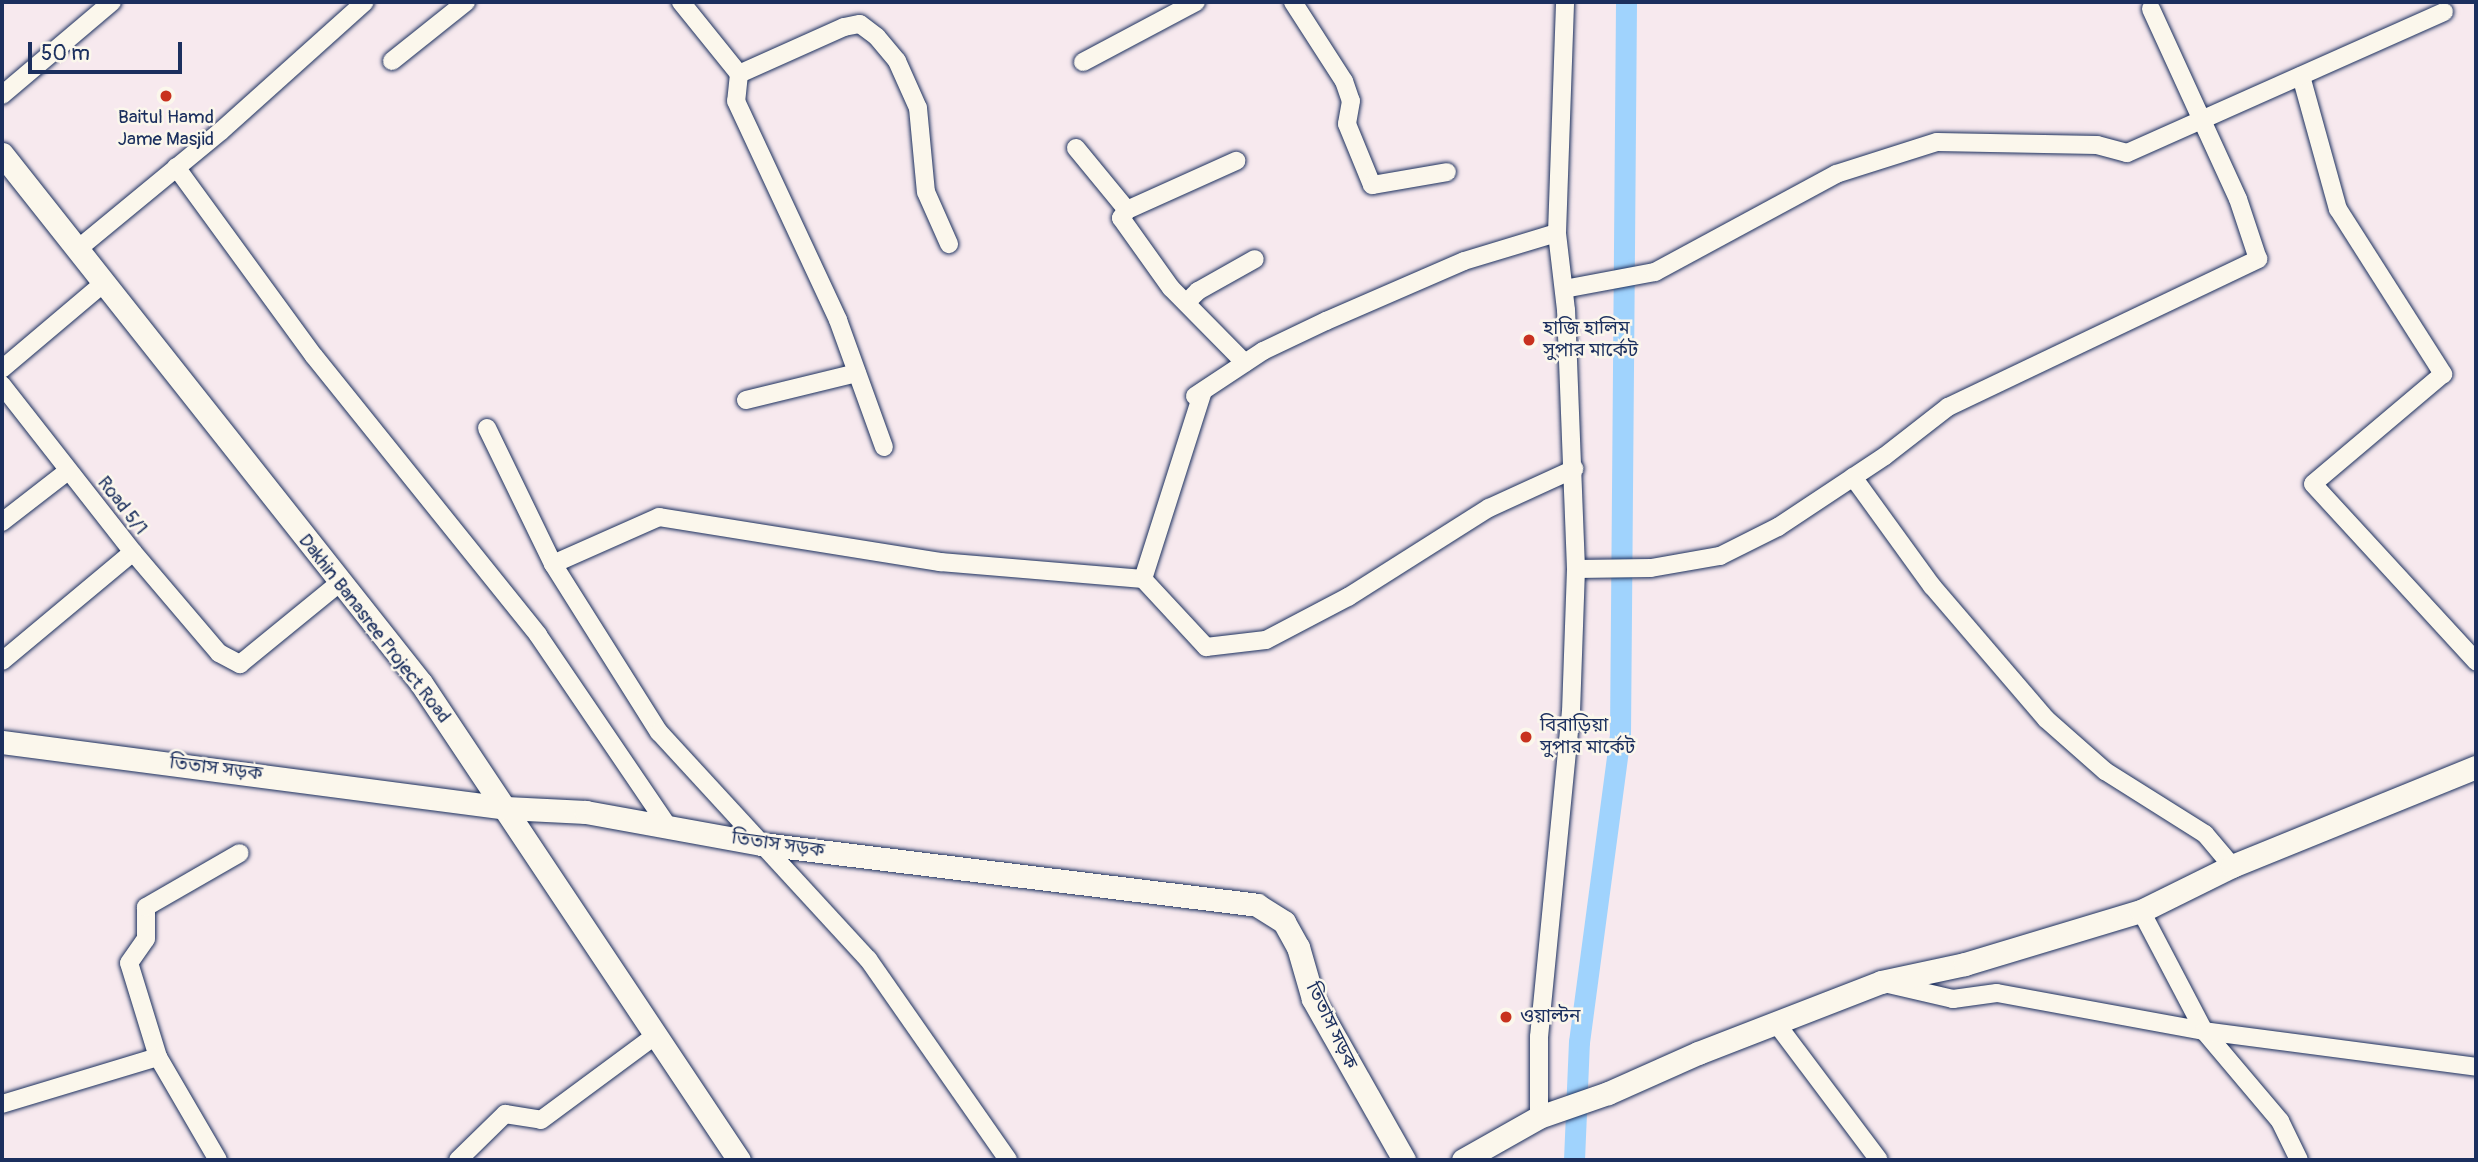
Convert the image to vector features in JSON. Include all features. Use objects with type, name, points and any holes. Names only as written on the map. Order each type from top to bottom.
[{"type":"street","points":[[2,95],[112,2]]},
{"type":"street","points":[[79,248],[365,2]]},
{"type":"street","points":[[392,61],[466,2]]},
{"type":"street","points":[[1083,62],[1196,2]]},
{"type":"street","points":[[1293,2],[1344,81],[1351,101],[1347,124],[1372,185],[1447,172]]},
{"type":"street","points":[[1549,1113],[1539,1037],[1571,712],[1576,569],[1574,469],[1564,289],[1558,233],[1565,2]]},
{"type":"street","points":[[688,4],[740,74],[736,101],[838,320],[884,447]]},
{"type":"street","points":[[1576,569],[1650,568],[1720,556],[1778,527],[1853,477],[1948,407],[2258,259],[2238,199],[2151,9]]},
{"type":"street","points":[[1564,289],[1655,272],[1836,174],[1937,142],[2097,145],[2127,153],[2444,12]]},
{"type":"street","points":[[740,74],[844,27],[860,24],[877,37],[897,61],[918,108],[926,192],[948,244]]},
{"type":"street","points":[[2301,76],[2338,209],[2442,374],[2313,484],[2476,661]]},
{"type":"street","points":[[1076,148],[1127,210]]},
{"type":"street","name":"Dakhin Banasree Project Road","points":[[2,154],[106,282],[338,584],[421,683],[739,1160]]},
{"type":"street","points":[[1236,161],[1127,210],[1121,218],[1171,288],[1245,363]]},
{"type":"street","points":[[176,167],[314,356],[538,635],[669,828]]},
{"type":"street","points":[[1188,401],[1245,363],[1326,321],[1464,261],[1558,233]]},
{"type":"street","points":[[1187,302],[1198,291],[1255,259]]},
{"type":"street","points":[[2,369],[106,282]]},
{"type":"street","points":[[746,400],[858,373]]},
{"type":"street","name":"Road 5/1","points":[[2,385],[133,552],[2,661]]},
{"type":"street","points":[[1143,579],[1203,391]]},
{"type":"street","points":[[486,428],[553,564],[659,732],[868,959],[1008,1160]]},
{"type":"street","points":[[553,564],[659,517],[940,562],[1143,579],[1206,648],[1266,640],[1348,597],[1489,508],[1574,469]]},
{"type":"street","points":[[2,522],[68,471]]},
{"type":"street","points":[[1853,477],[1941,597],[2046,719],[2105,771],[2205,834],[2232,866]]},
{"type":"street","points":[[133,552],[219,653],[240,664],[338,584]]},
{"type":"street","name":"তিতাস সড়ক","points":[[2,742],[506,808],[586,812],[762,844],[1257,905],[1284,922],[1298,947],[1313,999],[1404,1160]]},
{"type":"street","points":[[1463,1160],[1549,1113],[1608,1093],[1881,982],[1965,964],[2141,911],[2232,866],[2476,767]]},
{"type":"street","points":[[218,1160],[159,1058],[129,963],[146,939],[146,907],[240,853]]},
{"type":"street","points":[[2141,911],[2204,1031],[2280,1121],[2299,1160]]},
{"type":"street","points":[[1881,982],[1953,999],[1997,993],[2204,1031],[2476,1067]]},
{"type":"street","points":[[1776,1023],[1879,1160]]},
{"type":"street","points":[[458,1160],[505,1114],[541,1120],[656,1035]]},
{"type":"street","points":[[2,1104],[159,1058]]},
{"type":"waterway","points":[[1574,1160],[1579,1042],[1620,735],[1626,2]]},
{"type":"place","name":"Baitul Hamd Jame Masjid","points":[[166,96]]},
{"type":"place","name":"হাজি হালিম সুপার মার্কেট","points":[[1529,340]]},
{"type":"place","name":"বিবাড়িয়া সুপার মার্কেট","points":[[1526,737]]},
{"type":"place","name":"ওয়াল্টন","points":[[1506,1017]]}]
